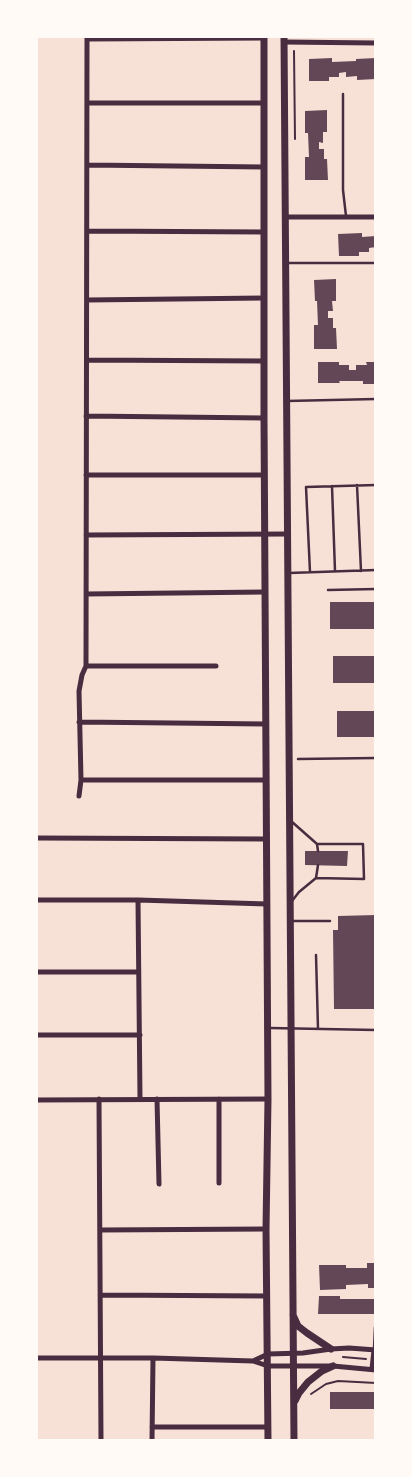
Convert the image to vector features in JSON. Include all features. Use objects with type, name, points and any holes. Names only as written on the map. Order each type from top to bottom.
[{"type":"main road","points":[[264,37],[268,1441]]},
{"type":"main road","points":[[284,39],[294,1441]]},
{"type":"main road","points":[[292,1312],[295,1320],[307,1333],[332,1349]]},
{"type":"main road","points":[[294,1404],[299,1393],[308,1382],[322,1371],[333,1366]]},
{"type":"street","points":[[79,796],[81,780],[79,691],[86,666],[87,37],[264,37]]},
{"type":"street","points":[[284,39],[376,43]]},
{"type":"street","points":[[87,102],[264,103]]},
{"type":"street","points":[[87,165],[264,167]]},
{"type":"street","points":[[286,217],[376,218]]},
{"type":"street","points":[[87,232],[264,232]]},
{"type":"street","points":[[87,300],[264,298]]},
{"type":"street","points":[[86,360],[264,360]]},
{"type":"street","points":[[86,416],[264,418]]},
{"type":"street","points":[[86,475],[264,475]]},
{"type":"street","points":[[86,535],[288,534]]},
{"type":"street","points":[[86,594],[265,592]]},
{"type":"street","points":[[86,666],[216,666]]},
{"type":"street","points":[[79,722],[266,724]]},
{"type":"street","points":[[81,780],[266,780]]},
{"type":"street","points":[[36,838],[266,839]]},
{"type":"street","points":[[36,900],[138,900],[267,904]]},
{"type":"street","points":[[138,900],[140,1099]]},
{"type":"street","points":[[36,972],[138,972]]},
{"type":"street","points":[[36,1035],[140,1035]]},
{"type":"street","points":[[99,1099],[101,1441]]},
{"type":"street","points":[[157,1099],[159,1184]]},
{"type":"street","points":[[219,1099],[219,1183]]},
{"type":"street","points":[[36,1100],[268,1099]]},
{"type":"street","points":[[100,1230],[266,1229]]},
{"type":"street","points":[[100,1295],[267,1296]]},
{"type":"street","points":[[36,1358],[153,1358],[253,1361],[268,1366],[333,1366],[374,1369],[375,1350],[348,1348],[293,1354],[268,1354],[253,1361]]},
{"type":"street","points":[[152,1441],[153,1358]]},
{"type":"street","points":[[152,1427],[268,1427]]},
{"type":"lane","points":[[343,94],[343,190],[346,217]]},
{"type":"lane","points":[[286,263],[376,263]]},
{"type":"lane","points":[[287,401],[376,399]]},
{"type":"lane","points":[[357,485],[361,571]]},
{"type":"lane","points":[[310,572],[306,487],[376,485]]},
{"type":"lane","points":[[332,486],[335,571]]},
{"type":"lane","points":[[288,573],[376,570]]},
{"type":"lane","points":[[328,590],[376,589]]},
{"type":"lane","points":[[298,759],[376,758]]},
{"type":"lane","points":[[289,819],[317,844],[318,851]]},
{"type":"lane","points":[[316,878],[364,878],[363,844],[317,844]]},
{"type":"lane","points":[[290,904],[299,892],[316,878],[318,865]]},
{"type":"lane","points":[[290,921],[330,921]]},
{"type":"lane","points":[[316,955],[318,1029]]},
{"type":"lane","points":[[267,1028],[376,1030]]},
{"type":"lane","points":[[375,1327],[375,1350]]},
{"type":"path","points":[[337,1357],[373,1360]]},
{"type":"path","points":[[308,1397],[321,1387],[332,1382],[376,1383]]},
{"type":"building","points":[[332,58],[332,62],[376,58],[376,79],[357,80],[357,76],[346,77],[346,72],[339,73],[339,77],[329,77],[329,81],[309,81],[309,59]]},
{"type":"building","points":[[327,110],[327,132],[323,132],[323,143],[319,142],[319,149],[324,149],[324,159],[327,159],[328,180],[305,180],[305,157],[309,157],[308,133],[305,133],[305,111]]},
{"type":"building","points":[[362,233],[362,237],[376,236],[376,247],[369,248],[369,252],[359,252],[359,256],[339,256],[338,234]]},
{"type":"building","points":[[336,279],[336,301],[332,301],[333,311],[328,311],[328,318],[333,318],[333,328],[336,328],[337,349],[314,349],[314,325],[318,325],[314,280]]},
{"type":"building","points":[[318,362],[339,362],[339,365],[349,365],[349,370],[356,370],[356,365],[367,365],[366,362],[376,362],[376,384],[363,384],[363,381],[318,383]]},
{"type":"building","points":[[330,602],[376,602],[376,629],[330,629]]},
{"type":"building","points":[[333,656],[376,656],[376,683],[333,683]]},
{"type":"building","points":[[337,711],[376,711],[376,737],[337,737]]},
{"type":"building","points":[[305,851],[348,851],[347,866],[305,865]]},
{"type":"building","points":[[376,915],[376,1009],[334,1009],[333,930],[338,930],[338,916]]},
{"type":"building","points":[[367,1263],[376,1263],[376,1288],[368,1288],[368,1284],[346,1285],[346,1289],[320,1290],[319,1265],[346,1265],[346,1268],[367,1268]]},
{"type":"building","points":[[319,1296],[340,1296],[340,1299],[376,1299],[376,1314],[318,1314]]},
{"type":"building","points":[[330,1392],[376,1392],[376,1409],[330,1409]]}]
